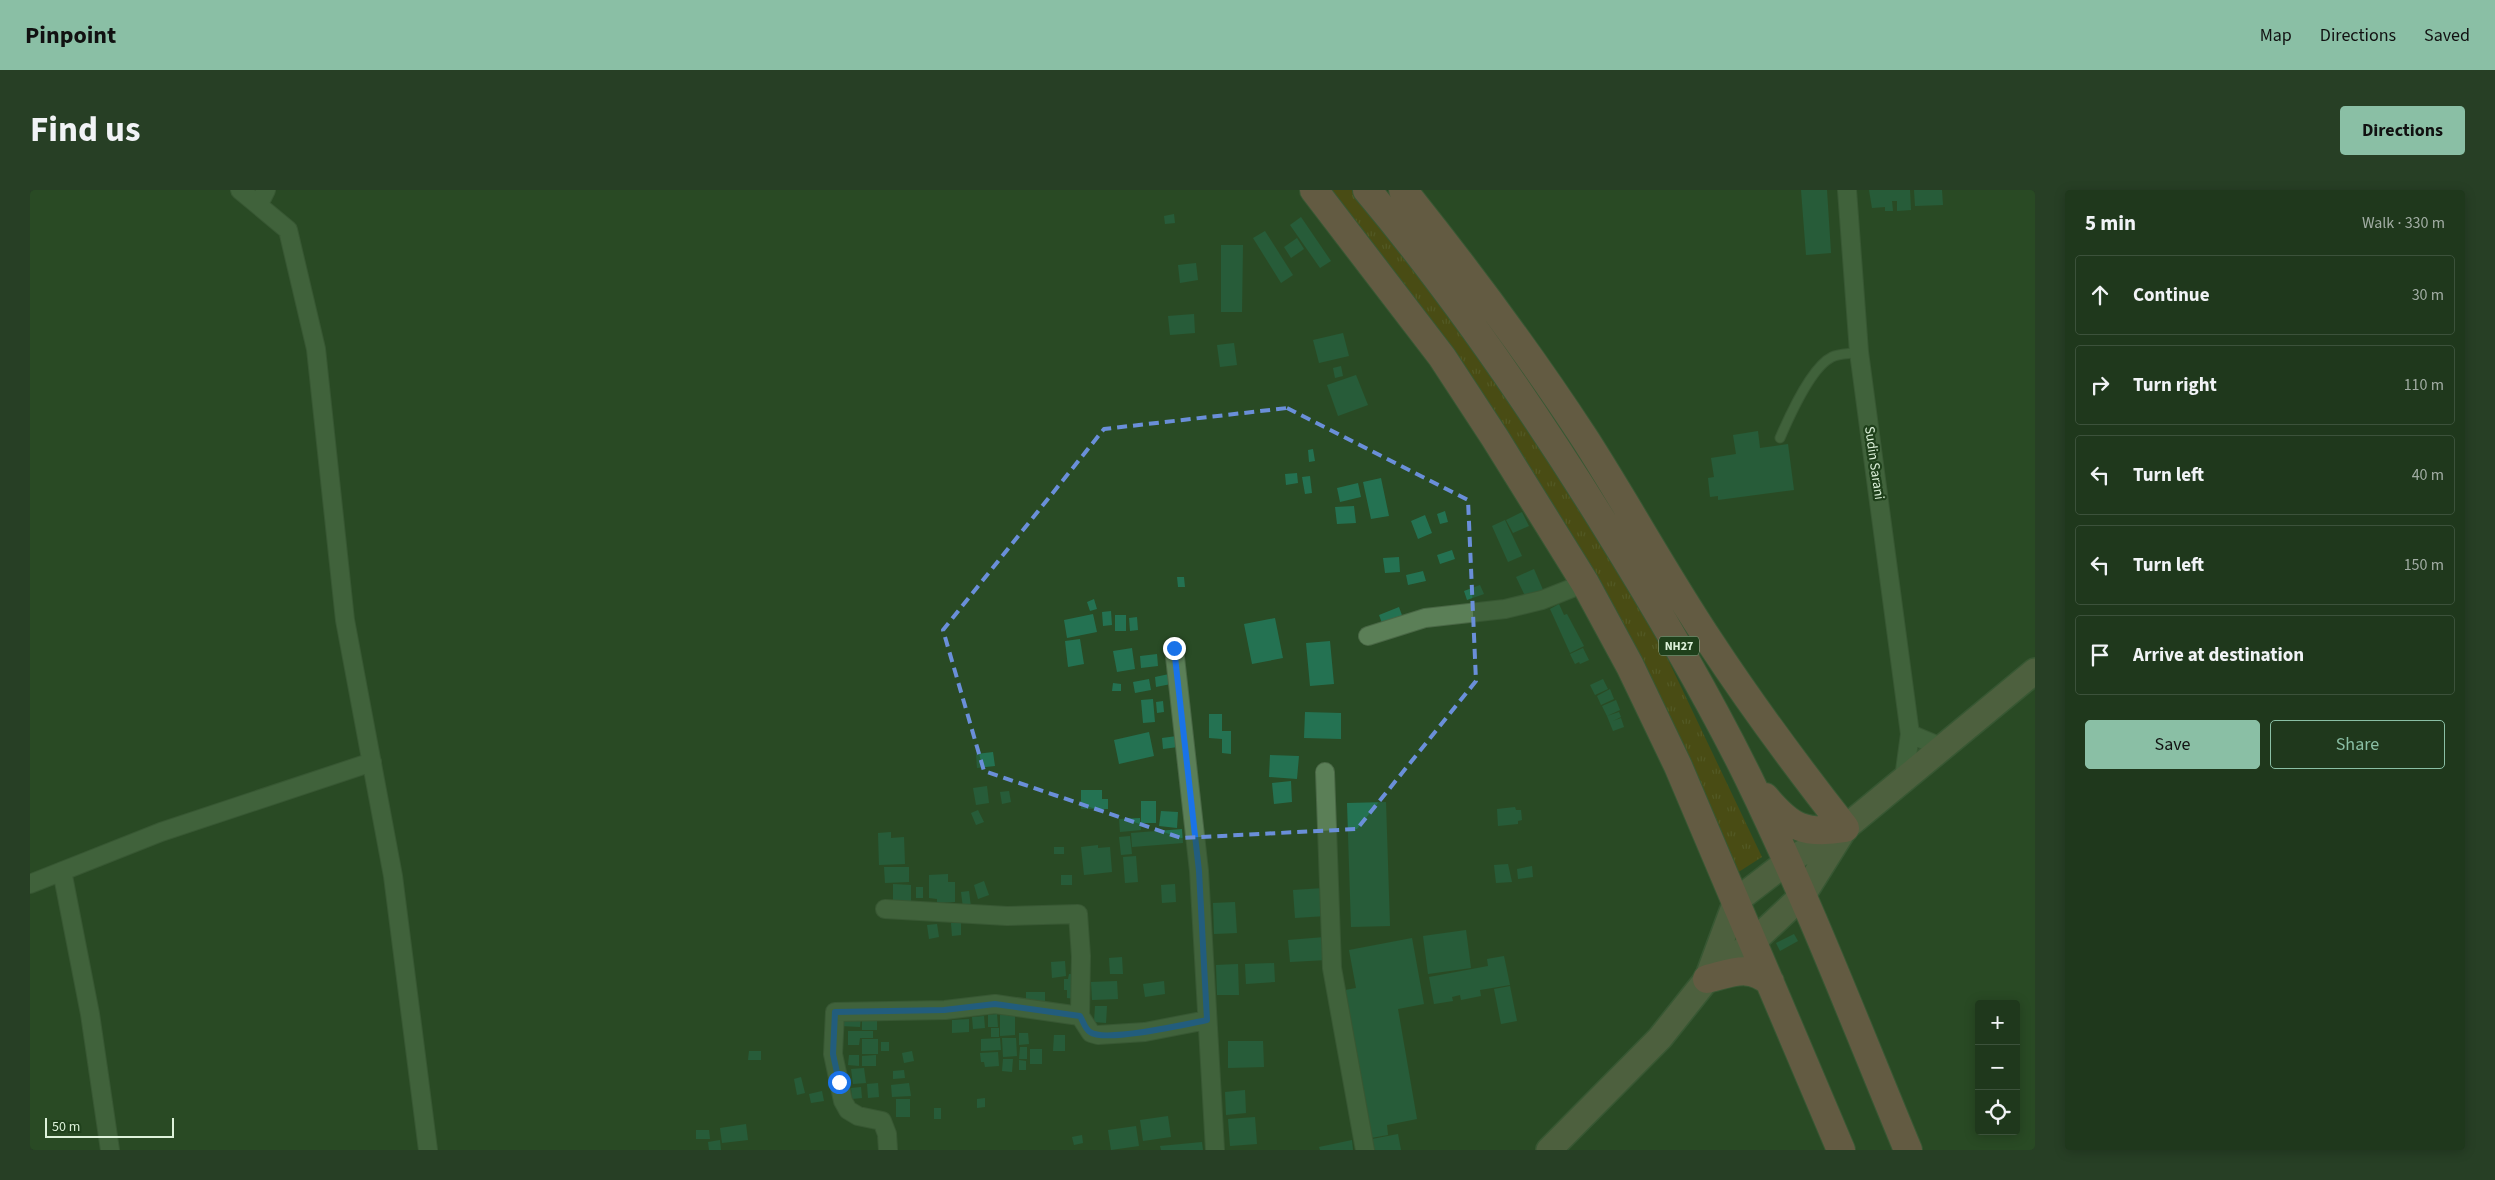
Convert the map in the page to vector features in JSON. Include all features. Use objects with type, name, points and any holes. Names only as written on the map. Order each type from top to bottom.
[{"type":"highway","points":[[1314,190],[1442,357],[1585,583],[1630,666],[1674,758],[1841,1150]]},
{"type":"highway","name":"NH27","points":[[1367,190],[1426,264],[1528,403],[1648,593],[1697,678],[1748,776],[1788,861],[1908,1150]]},
{"type":"highway","points":[[1403,190],[1494,307],[1541,373],[1604,470],[1710,642],[1758,714],[1845,828],[1823,832],[1796,827],[1780,814],[1748,776]]},
{"type":"highway","points":[[1707,979],[1749,971],[1757,972],[1770,982]]},
{"type":"main road","points":[[1707,979],[1736,901],[1788,861],[1845,828],[2035,671]]},
{"type":"main road","points":[[1549,1150],[1660,1038],[1707,979],[1753,942],[1803,895],[1845,828]]},
{"type":"street","points":[[240,190],[262,197],[288,230],[316,349],[345,620],[393,876],[428,1150]]},
{"type":"street","name":"Sudin Sarani","points":[[1847,190],[1859,352],[1910,734],[1904,778]]},
{"type":"street","points":[[1368,636],[1426,618],[1505,609],[1542,600],[1585,583]]},
{"type":"street","points":[[1174,648],[1199,871],[1215,1150]]},
{"type":"street","points":[[1910,734],[1941,747]]},
{"type":"street","points":[[30,884],[160,832],[372,762]]},
{"type":"street","points":[[1325,772],[1332,968],[1366,1150]]},
{"type":"street","points":[[62,871],[90,1014],[110,1150]]},
{"type":"street","points":[[885,909],[1007,916],[1078,914],[1081,956],[1080,1016],[1086,1029],[1098,1035],[1145,1032],[1207,1020]]},
{"type":"street","points":[[888,1150],[887,1134],[882,1121],[858,1116],[848,1110],[843,1101],[833,1054],[835,1012],[944,1010],[995,1004],[1080,1016]]},
{"type":"lane","points":[[1780,438],[1799,399],[1819,368],[1832,356],[1859,352]]},
{"type":"highlighted area","points":[[1287,408],[1468,500],[1476,681],[1357,829],[1181,838],[984,771],[943,630],[1104,429]]},
{"type":"green space","points":[[1328,190],[1353,190],[1400,246],[1484,356],[1643,607],[1762,857],[1737,873],[1616,621]]},
{"type":"building","points":[[1801,190],[1827,190],[1831,253],[1806,255]]},
{"type":"building","points":[[1869,190],[1910,190],[1911,210],[1897,211],[1897,201],[1892,201],[1893,211],[1885,211],[1885,207],[1872,208]]},
{"type":"building","points":[[1914,190],[1942,190],[1943,205],[1915,206]]},
{"type":"building","points":[[1174,214],[1175,223],[1165,224],[1164,216]]},
{"type":"building","points":[[1301,217],[1331,261],[1320,268],[1290,225]]},
{"type":"building","points":[[1265,231],[1293,275],[1281,283],[1253,238]]},
{"type":"building","points":[[1297,238],[1304,249],[1291,258],[1284,247]]},
{"type":"building","points":[[1221,245],[1243,245],[1242,312],[1221,312]]},
{"type":"building","points":[[1196,263],[1198,280],[1180,283],[1178,265]]},
{"type":"building","points":[[1194,314],[1195,333],[1170,335],[1168,316]]},
{"type":"building","points":[[1343,333],[1349,356],[1319,363],[1313,340]]},
{"type":"building","points":[[1234,343],[1237,365],[1220,367],[1217,345]]},
{"type":"building","points":[[1341,366],[1343,376],[1335,378],[1333,368]]},
{"type":"building","points":[[1356,375],[1368,405],[1338,416],[1327,385]]},
{"type":"building","points":[[1758,431],[1760,448],[1788,444],[1794,490],[1718,500],[1718,496],[1710,497],[1708,478],[1714,477],[1711,458],[1736,454],[1733,435]]},
{"type":"building","points":[[1313,449],[1315,461],[1309,462],[1308,450]]},
{"type":"building","points":[[1297,473],[1298,483],[1286,485],[1285,474]]},
{"type":"building","points":[[1310,476],[1312,493],[1305,494],[1302,477]]},
{"type":"building","points":[[1381,478],[1389,516],[1371,519],[1363,482]]},
{"type":"building","points":[[1358,483],[1361,497],[1340,502],[1337,488]]},
{"type":"building","points":[[1354,506],[1356,523],[1337,524],[1335,507]]},
{"type":"building","points":[[1445,511],[1448,522],[1440,524],[1437,514]]},
{"type":"building","points":[[1522,512],[1529,526],[1513,533],[1506,520]]},
{"type":"building","points":[[1425,515],[1432,533],[1418,539],[1411,521]]},
{"type":"building","points":[[1505,520],[1522,556],[1508,562],[1492,526]]},
{"type":"building","points":[[1452,550],[1455,559],[1440,564],[1437,555]]},
{"type":"building","points":[[1399,557],[1400,572],[1385,573],[1383,558]]},
{"type":"building","points":[[1534,569],[1544,592],[1527,600],[1516,577]]},
{"type":"building","points":[[1423,571],[1426,581],[1408,585],[1406,575]]},
{"type":"building","points":[[1177,577],[1184,577],[1185,587],[1178,587]]},
{"type":"building","points":[[1480,585],[1484,594],[1467,600],[1464,591]]},
{"type":"building","points":[[1094,599],[1097,609],[1090,611],[1087,602]]},
{"type":"building","points":[[1559,604],[1564,615],[1567,614],[1584,646],[1570,653],[1550,609]]},
{"type":"building","points":[[1399,607],[1403,618],[1383,626],[1379,615]]},
{"type":"building","points":[[1111,611],[1112,625],[1103,626],[1102,612]]},
{"type":"building","points":[[1093,614],[1097,632],[1067,638],[1064,620]]},
{"type":"building","points":[[1115,615],[1126,615],[1126,631],[1115,631]]},
{"type":"building","points":[[1137,617],[1138,630],[1130,631],[1129,618]]},
{"type":"building","points":[[1275,618],[1283,658],[1252,664],[1244,624]]},
{"type":"building","points":[[1080,639],[1084,664],[1068,667],[1065,641]]},
{"type":"building","points":[[1330,641],[1334,684],[1310,686],[1306,643]]},
{"type":"building","points":[[1132,648],[1135,669],[1117,672],[1113,651]]},
{"type":"building","points":[[1583,648],[1589,660],[1575,664],[1570,654]]},
{"type":"building","points":[[1157,654],[1158,666],[1141,668],[1140,656]]},
{"type":"building","points":[[1169,674],[1171,684],[1156,687],[1155,677]]},
{"type":"building","points":[[1149,679],[1151,690],[1135,693],[1133,682]]},
{"type":"building","points":[[1603,679],[1608,689],[1595,695],[1590,685]]},
{"type":"building","points":[[1113,683],[1121,684],[1121,691],[1112,691]]},
{"type":"building","points":[[1610,689],[1614,699],[1601,705],[1597,696]]},
{"type":"building","points":[[1153,699],[1155,722],[1143,723],[1141,700]]},
{"type":"building","points":[[1616,700],[1620,710],[1607,716],[1602,706]]},
{"type":"building","points":[[1163,701],[1164,712],[1157,713],[1156,702]]},
{"type":"building","points":[[1305,712],[1341,713],[1341,739],[1304,738]]},
{"type":"building","points":[[1619,712],[1621,717],[1613,721],[1621,718],[1624,727],[1613,731],[1607,716]]},
{"type":"building","points":[[1209,714],[1222,714],[1222,731],[1231,731],[1231,754],[1222,753],[1222,739],[1209,738]]},
{"type":"building","points":[[1149,732],[1154,756],[1119,764],[1114,740]]},
{"type":"building","points":[[1177,736],[1178,747],[1163,749],[1162,738]]},
{"type":"building","points":[[993,752],[995,766],[977,768],[976,754]]},
{"type":"building","points":[[1270,755],[1299,756],[1297,779],[1269,777]]},
{"type":"building","points":[[1291,781],[1292,802],[1274,804],[1272,783]]},
{"type":"building","points":[[987,786],[989,803],[976,805],[973,788]]},
{"type":"building","points":[[1081,790],[1102,790],[1102,799],[1108,799],[1108,809],[1081,809]]},
{"type":"building","points":[[1009,791],[1011,802],[1002,804],[1000,792]]},
{"type":"building","points":[[1141,801],[1156,801],[1156,823],[1141,823]]},
{"type":"building","points":[[1386,802],[1390,926],[1351,927],[1347,803]]},
{"type":"building","points":[[1515,807],[1516,810],[1521,810],[1522,820],[1518,821],[1518,824],[1498,826],[1497,809]]},
{"type":"building","points":[[978,810],[984,822],[976,825],[971,813]]},
{"type":"building","points":[[1161,811],[1178,812],[1177,828],[1159,826]]},
{"type":"building","points":[[1140,818],[1141,830],[1120,832],[1119,819]]},
{"type":"building","points":[[1182,829],[1183,843],[1132,847],[1131,833]]},
{"type":"building","points":[[891,832],[891,838],[904,837],[905,864],[879,865],[878,833]]},
{"type":"building","points":[[1130,836],[1132,854],[1121,855],[1119,837]]},
{"type":"building","points":[[1098,845],[1098,848],[1110,847],[1112,872],[1084,875],[1081,847]]},
{"type":"building","points":[[1054,847],[1064,847],[1064,854],[1054,854]]},
{"type":"building","points":[[1136,856],[1138,882],[1125,883],[1123,857]]},
{"type":"building","points":[[1508,864],[1512,882],[1496,883],[1494,865]]},
{"type":"building","points":[[1532,866],[1533,877],[1518,879],[1517,869]]},
{"type":"building","points":[[884,867],[909,867],[909,882],[885,883]]},
{"type":"building","points":[[948,874],[948,882],[955,882],[955,902],[937,903],[937,899],[929,898],[929,875]]},
{"type":"building","points":[[1061,875],[1072,875],[1072,885],[1061,885]]},
{"type":"building","points":[[984,881],[989,895],[978,899],[974,885]]},
{"type":"building","points":[[893,884],[911,885],[911,902],[893,901]]},
{"type":"building","points":[[1175,884],[1176,902],[1162,903],[1161,885]]},
{"type":"building","points":[[916,887],[923,887],[923,898],[916,898]]},
{"type":"building","points":[[1324,888],[1326,916],[1295,918],[1293,890]]},
{"type":"building","points":[[969,891],[971,907],[963,908],[961,892]]},
{"type":"building","points":[[1235,902],[1237,933],[1214,934],[1213,903]]},
{"type":"building","points":[[951,923],[961,923],[961,935],[952,936]]},
{"type":"building","points":[[937,924],[939,937],[929,939],[927,925]]},
{"type":"building","points":[[1466,930],[1471,968],[1428,974],[1423,936]]},
{"type":"building","points":[[1794,934],[1798,941],[1780,951],[1776,943]]},
{"type":"building","points":[[1325,937],[1327,960],[1290,962],[1288,940]]},
{"type":"building","points":[[1412,938],[1424,1004],[1398,1009],[1417,1119],[1387,1125],[1388,1135],[1371,1138],[1345,990],[1356,988],[1349,950]]},
{"type":"building","points":[[1504,956],[1510,985],[1480,990],[1481,996],[1461,1000],[1460,995],[1452,997],[1453,1001],[1434,1004],[1429,977],[1488,966],[1487,959]]},
{"type":"building","points":[[1122,957],[1123,974],[1110,974],[1109,958]]},
{"type":"building","points":[[1065,961],[1066,976],[1052,978],[1051,962]]},
{"type":"building","points":[[1274,963],[1275,982],[1246,984],[1245,964]]},
{"type":"building","points":[[1238,964],[1239,995],[1217,995],[1216,965]]},
{"type":"building","points":[[1069,974],[1076,974],[1076,999],[1067,998],[1067,990],[1064,990],[1064,979],[1068,979]]},
{"type":"building","points":[[1117,981],[1118,999],[1092,1000],[1091,982]]},
{"type":"building","points":[[1164,981],[1165,994],[1145,997],[1143,984]]},
{"type":"building","points":[[1510,986],[1517,1021],[1501,1024],[1494,989]]},
{"type":"building","points":[[1026,992],[1045,992],[1045,1004],[1026,1004]]},
{"type":"building","points":[[1095,1006],[1107,1006],[1106,1023],[1094,1022]]},
{"type":"building","points":[[997,1014],[998,1027],[988,1027],[988,1015]]},
{"type":"building","points":[[1015,1014],[1015,1035],[1000,1036],[1000,1015]]},
{"type":"building","points":[[841,1015],[861,1016],[860,1027],[841,1026]]},
{"type":"building","points":[[862,1016],[877,1016],[877,1030],[862,1030]]},
{"type":"building","points":[[984,1016],[985,1028],[973,1029],[972,1017]]},
{"type":"building","points":[[969,1019],[969,1032],[952,1033],[952,1020]]},
{"type":"building","points":[[991,1028],[999,1028],[999,1037],[991,1037]]},
{"type":"building","points":[[848,1031],[873,1031],[873,1038],[860,1038],[859,1045],[848,1045]]},
{"type":"building","points":[[1019,1033],[1028,1033],[1029,1044],[1019,1045]]},
{"type":"building","points":[[1054,1035],[1065,1035],[1065,1051],[1053,1051]]},
{"type":"building","points":[[1000,1038],[1001,1050],[981,1051],[981,1039]]},
{"type":"building","points":[[1002,1038],[1016,1038],[1017,1056],[1003,1057]]},
{"type":"building","points":[[862,1039],[878,1039],[878,1054],[862,1054]]},
{"type":"building","points":[[1228,1041],[1263,1041],[1264,1067],[1228,1068]]},
{"type":"building","points":[[881,1042],[889,1042],[889,1051],[881,1051]]},
{"type":"building","points":[[1020,1047],[1027,1047],[1027,1059],[1019,1059]]},
{"type":"building","points":[[1030,1049],[1042,1049],[1042,1064],[1030,1064]]},
{"type":"building","points":[[749,1051],[761,1051],[761,1060],[748,1060]]},
{"type":"building","points":[[912,1051],[914,1061],[904,1063],[902,1053]]},
{"type":"building","points":[[998,1052],[999,1066],[985,1067],[984,1062],[981,1062],[980,1053]]},
{"type":"building","points":[[849,1055],[859,1055],[859,1066],[848,1065]]},
{"type":"building","points":[[876,1055],[876,1066],[862,1066],[862,1056]]},
{"type":"building","points":[[1003,1059],[1013,1059],[1012,1072],[1002,1071]]},
{"type":"building","points":[[1019,1060],[1026,1061],[1026,1070],[1019,1070]]},
{"type":"building","points":[[864,1068],[866,1083],[853,1084],[851,1069]]},
{"type":"building","points":[[904,1070],[905,1078],[893,1079],[893,1071]]},
{"type":"building","points":[[801,1077],[805,1093],[797,1095],[794,1079]]},
{"type":"building","points":[[878,1083],[879,1097],[868,1098],[867,1084]]},
{"type":"building","points":[[909,1083],[911,1096],[892,1097],[891,1085]]},
{"type":"building","points":[[861,1087],[862,1098],[852,1099],[851,1088]]},
{"type":"building","points":[[1245,1090],[1246,1113],[1226,1115],[1225,1092]]},
{"type":"building","points":[[822,1091],[824,1101],[811,1103],[809,1094]]},
{"type":"building","points":[[985,1098],[985,1107],[977,1108],[977,1099]]},
{"type":"building","points":[[896,1099],[910,1099],[910,1117],[896,1117]]},
{"type":"building","points":[[934,1108],[941,1108],[941,1119],[934,1119]]},
{"type":"building","points":[[1168,1116],[1171,1137],[1143,1141],[1140,1120]]},
{"type":"building","points":[[1255,1117],[1257,1144],[1230,1146],[1228,1119]]},
{"type":"building","points":[[746,1124],[748,1140],[722,1143],[720,1128]]},
{"type":"building","points":[[1136,1126],[1139,1146],[1111,1150],[1108,1130]]},
{"type":"building","points":[[696,1130],[709,1130],[710,1139],[696,1139]]},
{"type":"building","points":[[1398,1134],[1401,1150],[1374,1150],[1372,1139]]},
{"type":"building","points":[[1082,1135],[1083,1143],[1074,1145],[1072,1137]]},
{"type":"building","points":[[720,1140],[721,1150],[709,1150],[708,1142]]},
{"type":"building","points":[[1352,1140],[1353,1150],[1320,1150],[1319,1147]]},
{"type":"building","points":[[1202,1142],[1203,1150],[1161,1150],[1160,1146]]},
{"type":"route","points":[[839,1082],[833,1054],[835,1012],[864,1013],[944,1010],[995,1004],[1017,1005],[1080,1016],[1086,1029],[1098,1035],[1145,1032],[1207,1020],[1199,871],[1174,648]]}]
